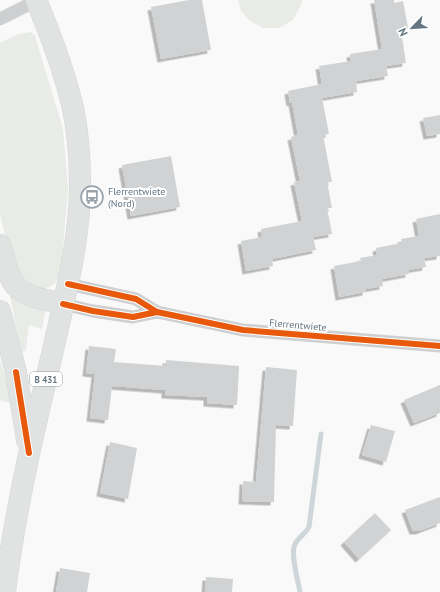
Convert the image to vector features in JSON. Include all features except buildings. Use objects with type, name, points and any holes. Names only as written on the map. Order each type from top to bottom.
[{"type":"main road","name":"B 431","points":[[5,592],[17,511],[75,247],[80,185],[77,141],[72,105],[64,76],[37,0]]},
{"type":"main road","points":[[0,245],[6,270],[15,286],[27,296],[63,304]]},
{"type":"main road","name":"B 431","points":[[0,311],[16,372],[29,453]]},
{"type":"street","points":[[0,19],[37,0]]},
{"type":"street","name":"Flerrentwiete","points":[[68,284],[136,299],[157,312],[243,330],[440,346]]},
{"type":"street","name":"Flerrentwiete","points":[[63,304],[93,311],[133,317],[157,312]]},
{"type":"shaded area","points":[[238,0],[302,0],[302,3],[293,20],[279,28],[263,28],[250,21],[241,11]]},
{"type":"shaded area","points":[[31,32],[35,36],[63,129],[68,188],[61,268],[56,282],[50,287],[42,289],[34,289],[15,277],[0,214],[0,43],[18,34]]},
{"type":"shaded area","points":[[9,291],[46,308],[42,329],[29,325],[26,350],[21,352]]},
{"type":"shaded area","points":[[0,361],[16,405],[0,400]]},
{"type":"waterway","points":[[300,592],[293,554],[295,544],[309,527],[321,434]]},
{"type":"cycle path","points":[[68,284],[136,299],[157,312],[243,330],[440,346]]},
{"type":"cycle path","points":[[63,304],[93,311],[133,317],[157,312]]},
{"type":"cycle path","points":[[16,372],[29,453]]},
{"type":"place","name":"Flerrentwiete (Nord)","points":[[92,197]]}]
